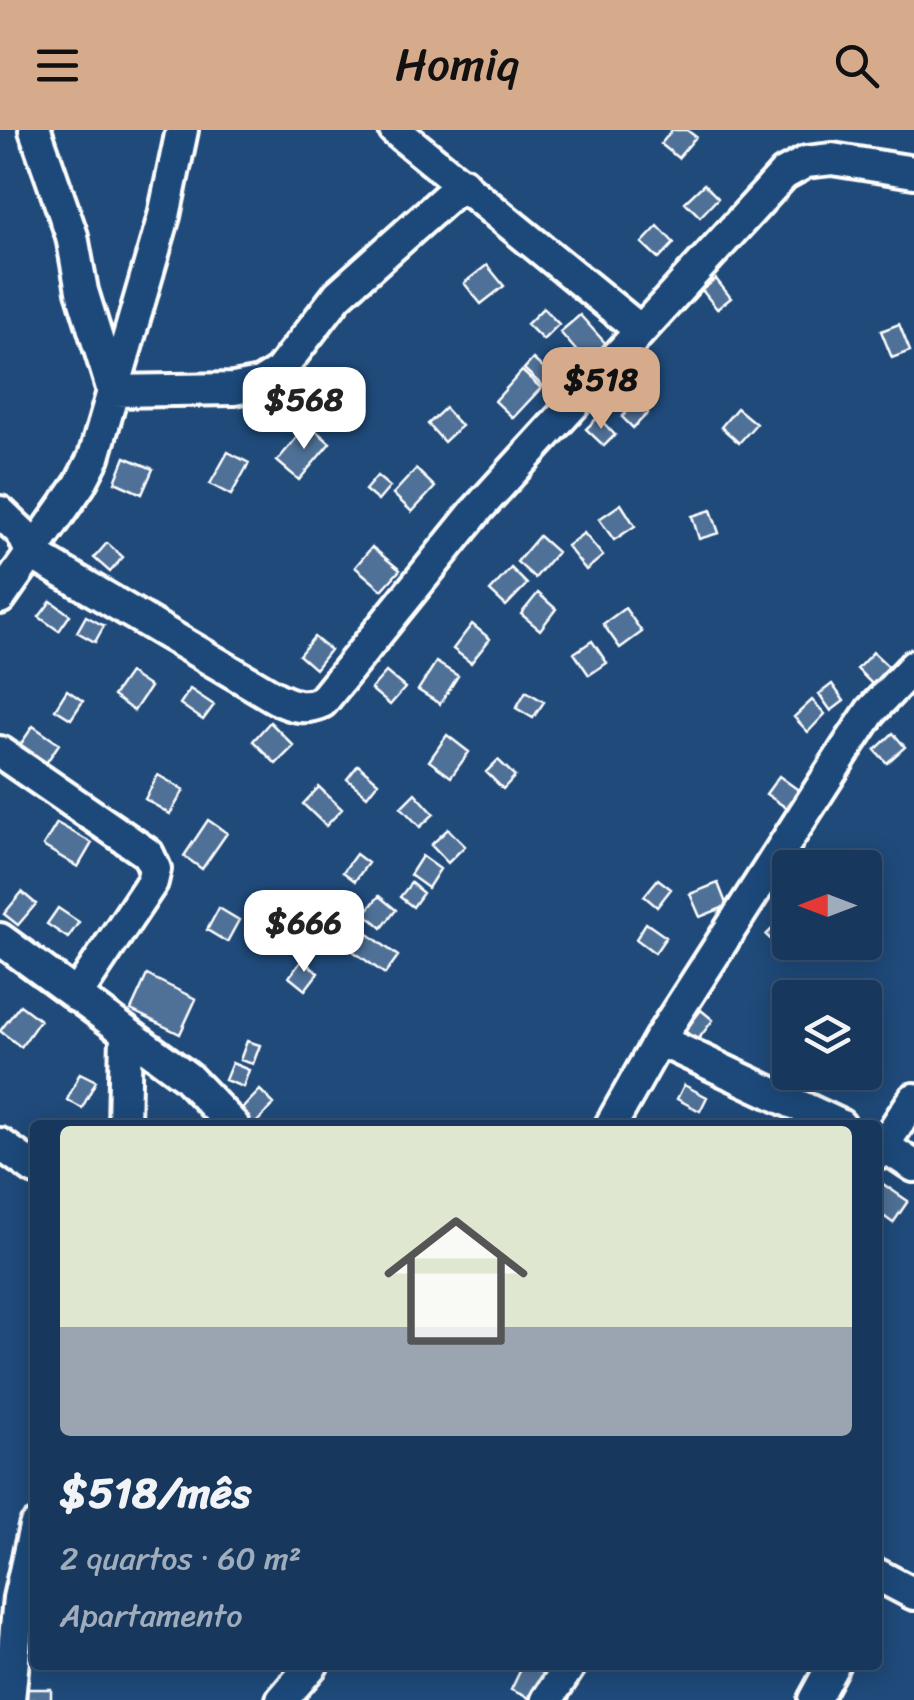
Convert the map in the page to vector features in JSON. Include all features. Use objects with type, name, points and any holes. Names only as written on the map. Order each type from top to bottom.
[{"type":"street","points":[[35,130],[72,236],[82,291],[113,391]]},
{"type":"street","points":[[0,598],[87,470],[164,216],[182,130]]},
{"type":"street","points":[[394,130],[640,330]]},
{"type":"street","points":[[0,512],[22,533],[32,554],[276,698],[291,706],[311,707],[322,702],[475,512],[784,174],[806,162],[832,159],[914,172]]},
{"type":"street","points":[[113,391],[234,389],[260,384],[279,372],[338,295],[462,183]]},
{"type":"street","points":[[614,1120],[659,1040],[847,746],[914,666]]},
{"type":"street","points":[[0,752],[148,854],[155,869],[152,882],[76,996]]},
{"type":"street","points":[[0,939],[187,1077],[229,1120]]},
{"type":"street","points":[[124,1120],[126,1034]]},
{"type":"street","points":[[659,1040],[829,1120]]},
{"type":"street","points":[[882,1143],[914,1100]]},
{"type":"street","points":[[0,1144],[30,1165]]},
{"type":"street","points":[[882,1149],[914,1166]]},
{"type":"street","points":[[9,1700],[19,1598],[14,1555],[30,1534]]},
{"type":"street","points":[[882,1581],[914,1594]]},
{"type":"street","points":[[282,1700],[308,1670]]},
{"type":"street","points":[[547,1700],[567,1670]]},
{"type":"street","points":[[814,1700],[831,1670]]},
{"type":"building","points":[[672,130],[687,130],[696,137],[678,158],[661,144]]},
{"type":"building","points":[[704,184],[718,198],[700,217],[685,202]]},
{"type":"building","points":[[658,226],[674,243],[659,259],[642,243]]},
{"type":"building","points":[[487,265],[504,286],[481,304],[464,283]]},
{"type":"building","points":[[716,279],[731,298],[717,309],[702,290]]},
{"type":"building","points":[[543,308],[559,324],[543,340],[527,324]]},
{"type":"building","points":[[580,315],[607,345],[587,363],[560,332]]},
{"type":"building","points":[[899,324],[910,351],[892,358],[881,331]]},
{"type":"building","points":[[533,359],[555,379],[546,389],[524,369]]},
{"type":"building","points":[[522,371],[541,388],[513,418],[495,401]]},
{"type":"building","points":[[641,373],[656,388],[644,401],[628,386]]},
{"type":"building","points":[[636,402],[648,413],[633,428],[622,417]]},
{"type":"building","points":[[445,408],[461,426],[444,442],[428,424]]},
{"type":"building","points":[[737,408],[756,424],[739,443],[721,427]]},
{"type":"building","points":[[598,417],[615,435],[604,446],[586,429]]},
{"type":"building","points":[[308,424],[330,443],[299,480],[277,461]]},
{"type":"building","points":[[228,452],[249,463],[231,495],[210,484]]},
{"type":"building","points":[[125,457],[153,469],[142,494],[115,482]]},
{"type":"building","points":[[416,469],[435,487],[412,512],[393,494]]},
{"type":"building","points":[[377,476],[390,487],[378,501],[365,490]]},
{"type":"building","points":[[621,504],[635,526],[614,540],[599,519]]},
{"type":"building","points":[[711,510],[719,533],[699,539],[692,516]]},
{"type":"building","points":[[584,533],[603,556],[586,570],[567,546]]},
{"type":"building","points":[[539,536],[557,552],[535,578],[517,562]]},
{"type":"building","points":[[107,543],[123,557],[110,572],[94,558]]},
{"type":"building","points":[[372,547],[400,570],[382,590],[355,567]]},
{"type":"building","points":[[511,568],[527,584],[506,606],[490,591]]},
{"type":"building","points":[[538,593],[556,609],[540,630],[521,614]]},
{"type":"building","points":[[51,601],[70,615],[59,631],[39,617]]},
{"type":"building","points":[[625,608],[642,632],[620,648],[603,624]]},
{"type":"building","points":[[86,616],[104,626],[95,642],[77,632]]},
{"type":"building","points":[[472,624],[490,639],[471,663],[453,649]]},
{"type":"building","points":[[314,637],[330,650],[315,669],[299,655]]},
{"type":"building","points":[[592,641],[607,663],[589,675],[574,653]]},
{"type":"building","points":[[873,652],[890,668],[873,685],[857,669]]},
{"type":"building","points":[[436,662],[458,676],[440,704],[418,690]]},
{"type":"building","points":[[386,672],[405,688],[390,705],[371,689]]},
{"type":"building","points":[[129,673],[150,687],[134,711],[113,696]]},
{"type":"building","points":[[832,684],[844,701],[831,711],[819,694]]},
{"type":"building","points":[[190,689],[214,705],[203,720],[180,704]]},
{"type":"building","points":[[67,690],[83,701],[71,719],[55,709]]},
{"type":"building","points":[[526,691],[544,702],[533,718],[516,708]]},
{"type":"building","points":[[812,700],[825,714],[808,732],[794,717]]},
{"type":"building","points":[[270,722],[294,746],[276,764],[253,741]]},
{"type":"building","points":[[33,726],[59,744],[40,772],[14,754]]},
{"type":"building","points":[[893,733],[905,747],[887,763],[875,750]]},
{"type":"building","points":[[447,735],[469,752],[451,777],[429,761]]},
{"type":"building","points":[[498,760],[515,776],[503,789],[486,772]]},
{"type":"building","points":[[358,765],[378,782],[367,796],[347,779]]},
{"type":"building","points":[[158,775],[184,790],[170,814],[145,799]]},
{"type":"building","points":[[779,776],[804,794],[791,811],[766,794]]},
{"type":"building","points":[[319,787],[342,809],[326,826],[303,804]]},
{"type":"building","points":[[415,793],[434,814],[420,827],[401,807]]},
{"type":"building","points":[[208,820],[227,833],[202,869],[184,856]]},
{"type":"building","points":[[57,823],[92,843],[78,867],[43,846]]},
{"type":"building","points":[[448,829],[465,846],[448,863],[431,845]]},
{"type":"building","points":[[356,854],[368,863],[355,881],[343,872]]},
{"type":"building","points":[[422,856],[440,869],[428,888],[410,875]]},
{"type":"building","points":[[658,879],[671,889],[657,907],[644,896]]},
{"type":"building","points":[[411,883],[423,893],[413,907],[400,897]]},
{"type":"building","points":[[718,883],[727,906],[700,917],[690,894]]},
{"type":"building","points":[[22,892],[36,904],[18,925],[4,914]]},
{"type":"building","points":[[379,896],[396,910],[382,928],[365,913]]},
{"type":"building","points":[[58,908],[79,922],[68,938],[47,924]]},
{"type":"building","points":[[219,908],[239,920],[227,942],[207,930]]},
{"type":"building","points":[[646,923],[666,937],[655,953],[636,939]]},
{"type":"building","points":[[303,926],[322,940],[312,953],[294,939]]},
{"type":"building","points":[[363,930],[398,956],[385,974],[350,949]]},
{"type":"building","points":[[302,960],[318,973],[305,990],[289,977]]},
{"type":"building","points":[[147,975],[196,999],[180,1034],[131,1010]]},
{"type":"building","points":[[20,1005],[40,1020],[21,1047],[0,1031]]},
{"type":"building","points":[[701,1010],[713,1020],[697,1041],[685,1031]]},
{"type":"building","points":[[247,1041],[260,1045],[253,1064],[240,1060]]},
{"type":"building","points":[[232,1063],[249,1070],[243,1087],[225,1080]]},
{"type":"building","points":[[80,1073],[96,1081],[82,1108],[67,1100]]},
{"type":"building","points":[[684,1085],[707,1097],[700,1111],[677,1099]]},
{"type":"building","points":[[260,1090],[274,1104],[259,1120],[249,1120],[240,1111]]},
{"type":"building","points":[[882,1186],[908,1201],[893,1223],[882,1215]]},
{"type":"building","points":[[521,1670],[547,1674],[533,1700],[511,1690]]},
{"type":"building","points":[[27,1689],[51,1689],[51,1700],[27,1700]]}]
